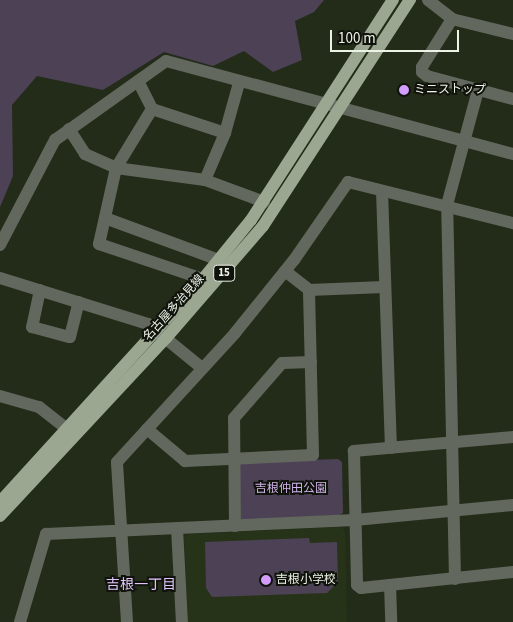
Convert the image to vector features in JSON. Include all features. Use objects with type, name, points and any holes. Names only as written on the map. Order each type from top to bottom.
[{"type":"main road","name":"名古屋多治見線","points":[[0,516],[161,334],[264,202],[393,0]]},
{"type":"main road","name":"名古屋多治見線","points":[[0,502],[67,429],[161,334],[263,226],[410,0]]},
{"type":"street","points":[[428,0],[452,19],[513,34]]},
{"type":"street","points":[[452,19],[422,66],[422,72],[513,99]]},
{"type":"street","points":[[0,244],[56,140],[166,62],[239,83],[327,104],[513,154]]},
{"type":"street","points":[[138,81],[152,108],[225,133]]},
{"type":"street","points":[[205,180],[225,133],[239,83]]},
{"type":"street","points":[[455,579],[447,205],[478,90]]},
{"type":"street","points":[[152,108],[116,168],[98,244],[203,278]]},
{"type":"street","points":[[69,129],[84,154],[116,168],[205,180],[264,202]]},
{"type":"street","points":[[127,622],[119,531],[117,462],[202,368],[285,271],[348,182],[447,205],[513,223]]},
{"type":"street","points":[[382,191],[391,448]]},
{"type":"street","points":[[105,218],[219,260]]},
{"type":"street","points":[[285,271],[309,290],[384,287]]},
{"type":"street","points":[[0,278],[79,302],[161,334],[202,368]]},
{"type":"street","points":[[40,290],[32,327],[70,337],[79,302]]},
{"type":"street","points":[[147,429],[185,461],[313,455],[309,290]]},
{"type":"street","points":[[235,526],[234,418],[282,363],[311,362]]},
{"type":"street","points":[[0,396],[39,407],[67,429]]},
{"type":"street","points":[[513,437],[354,451],[357,585],[361,588],[513,572]]},
{"type":"street","points":[[20,622],[46,534],[355,520],[513,505]]},
{"type":"street","points":[[177,528],[182,622]]},
{"type":"street","points":[[390,585],[391,622]]},
{"type":"shaded area","name":"吉根小学校","points":[[341,527],[345,531],[347,622],[188,622],[184,537],[188,534]]},
{"type":"green space","points":[[0,0],[324,0],[314,12],[295,21],[302,60],[273,72],[244,51],[213,66],[164,52],[103,90],[37,76],[12,105],[13,176],[0,207]]},
{"type":"green space","name":"吉根仲田公園","points":[[338,459],[342,462],[343,513],[339,515],[241,520],[239,465],[242,462]]},
{"type":"green space","points":[[309,538],[310,543],[337,542],[338,582],[327,593],[212,597],[206,588],[205,542]]},
{"type":"place","name":"ミニストップ","points":[[404,90]]},
{"type":"place","name":"吉根小学校","points":[[266,580]]},
{"type":"district","name":"吉根一丁目","points":[[141,585]]}]
